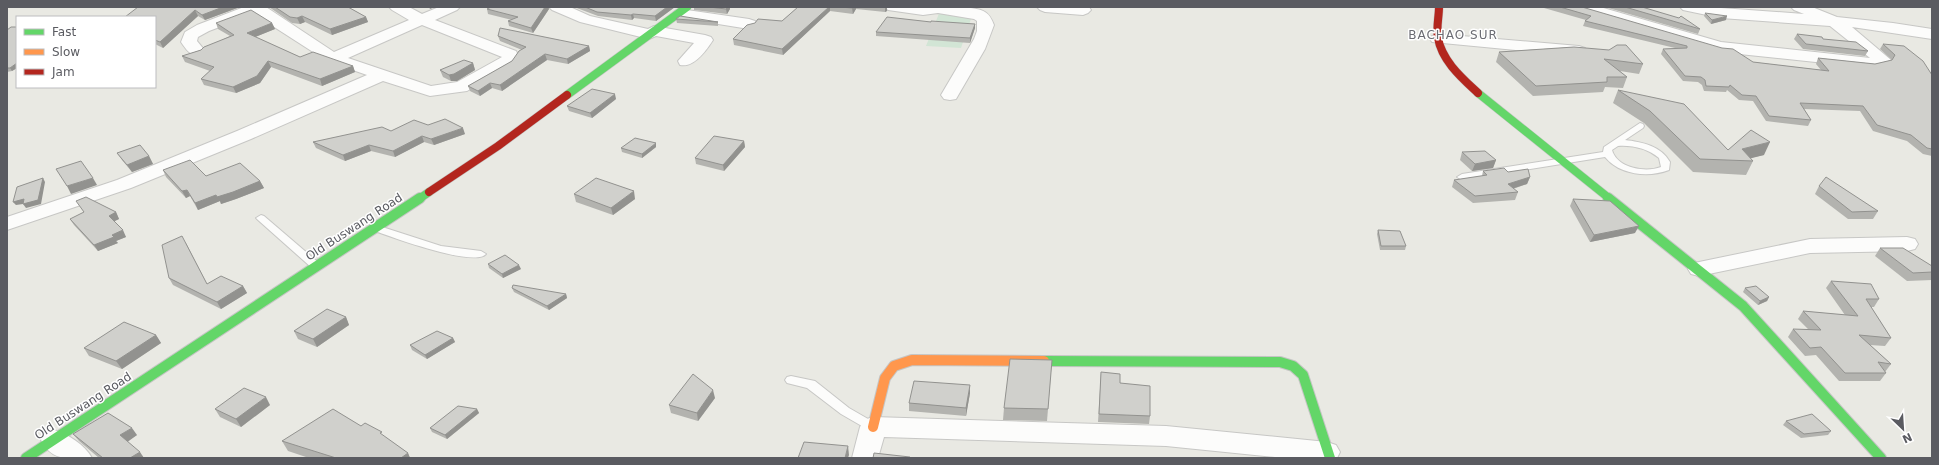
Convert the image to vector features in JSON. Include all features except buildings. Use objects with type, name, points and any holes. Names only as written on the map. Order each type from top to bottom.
[{"type":"street","points":[[198,52],[189,42],[191,35],[196,30],[257,8],[333,58],[430,91],[461,87],[496,68],[507,61],[511,56],[510,54],[422,20],[397,7]]},
{"type":"street","points":[[333,58],[452,7]]},
{"type":"street","points":[[557,7],[586,20],[651,33],[706,40],[686,61]]},
{"type":"street","points":[[893,7],[923,10],[942,8],[979,15],[984,19],[987,26],[982,40],[950,95]]},
{"type":"street","points":[[1045,7],[1082,10]]},
{"type":"street","points":[[1439,7],[1438,39],[1444,56],[1463,80],[1743,306],[1881,458]]},
{"type":"street","points":[[1584,7],[1720,47],[1872,63],[1883,60],[1834,21],[1798,7]]},
{"type":"street","points":[[1688,7],[1712,13],[1834,21],[1911,29],[1932,34]]},
{"type":"street","points":[[684,10],[749,24]]},
{"type":"street","name":"Old Buswang Road","points":[[26,458],[498,146],[684,10]]},
{"type":"street","points":[[1438,39],[1598,52]]},
{"type":"street","points":[[7,224],[124,184],[244,135],[381,75]]},
{"type":"street","points":[[1699,270],[1810,246],[1907,244]]},
{"type":"street","points":[[865,458],[885,378],[894,366],[912,360],[1280,362],[1293,366],[1303,374],[1328,455],[1166,436],[873,427]]},
{"type":"street","points":[[54,440],[79,458]]},
{"type":"lane","points":[[1616,144],[1640,126]]},
{"type":"lane","points":[[1616,144],[1633,144],[1652,149],[1665,159],[1667,163],[1666,168],[1654,172],[1634,170],[1617,163],[1608,154],[1608,149],[1610,146],[1616,144]]},
{"type":"lane","points":[[1462,177],[1608,154]]},
{"type":"lane","points":[[261,218],[316,266]]},
{"type":"lane","points":[[376,228],[421,244],[463,254],[481,254]]},
{"type":"lane","points":[[791,380],[811,384],[845,411],[873,427]]},
{"type":"green space","points":[[940,11],[973,13],[961,48],[926,46]]},
{"type":"traffic: fast","points":[[567,95],[687,7]]},
{"type":"traffic: fast","points":[[1478,93],[1743,306],[1881,458]]},
{"type":"traffic: fast","points":[[26,458],[429,192]]},
{"type":"traffic: fast","points":[[1044,361],[1280,362],[1293,366],[1303,375],[1330,458]]},
{"type":"traffic: slow","points":[[873,427],[885,378],[894,366],[912,360],[1044,361]]},
{"type":"traffic: jam","points":[[1439,7],[1438,38],[1443,54],[1460,76],[1478,93]]},
{"type":"traffic: jam","points":[[429,192],[498,146],[567,95]]},
{"type":"district","name":"BACHAO SUR","points":[[1453,35]]}]
